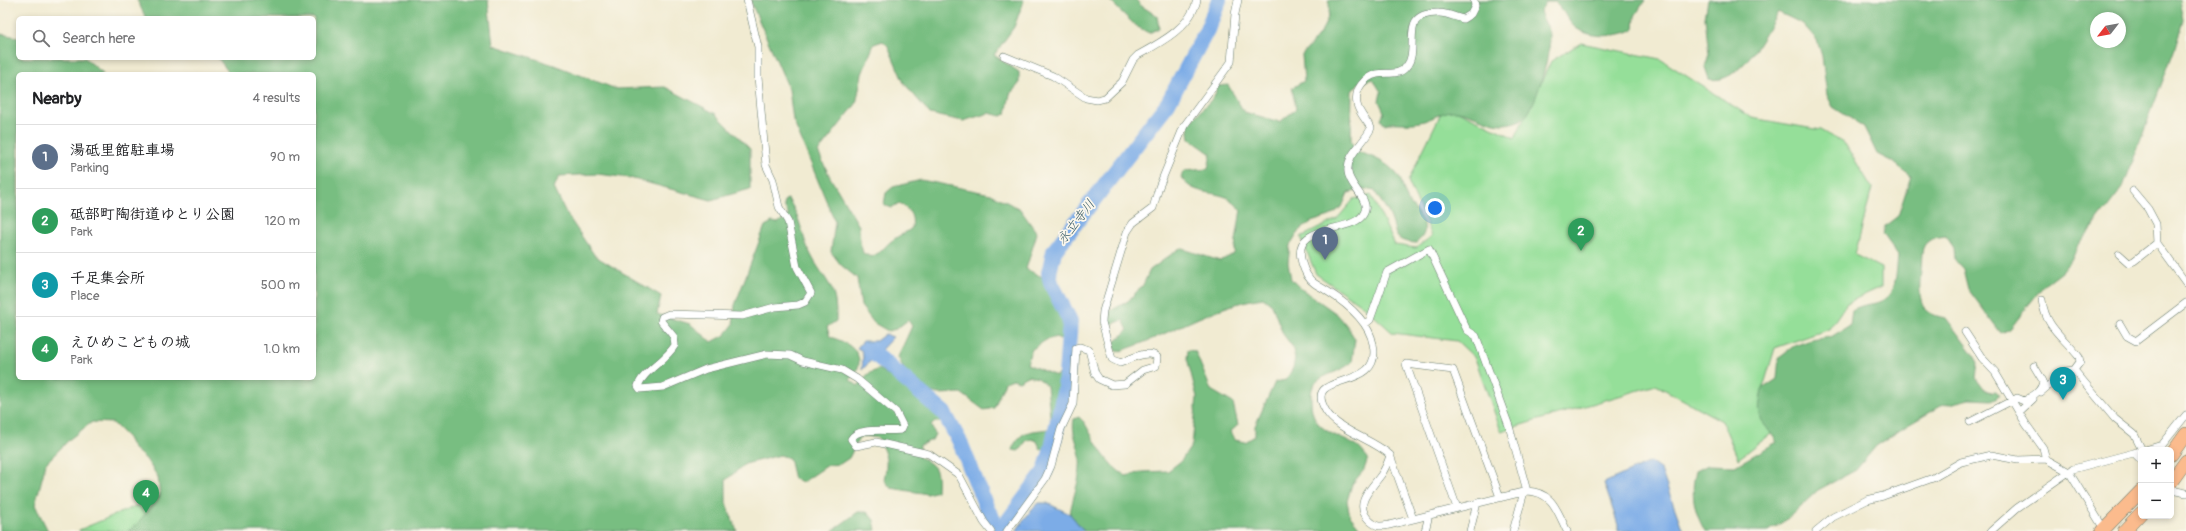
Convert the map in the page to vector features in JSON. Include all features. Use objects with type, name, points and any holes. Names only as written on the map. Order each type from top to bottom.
[{"type":"highway","points":[[2174,451],[2186,434]]},
{"type":"highway","points":[[2174,478],[2186,461]]},
{"type":"highway","points":[[2103,530],[2138,494]]},
{"type":"highway","points":[[2124,531],[2138,517]]},
{"type":"street","points":[[747,0],[758,47],[758,77],[766,165],[773,180],[779,208],[788,222],[797,267],[811,292],[805,302],[798,305],[775,307],[742,316],[668,314],[662,317],[661,321],[674,337],[675,345],[665,359],[643,377],[638,386],[640,389],[647,390],[663,387],[706,368],[767,354],[790,355],[803,361],[842,370],[857,379],[896,412],[903,426],[901,430],[889,432],[866,430],[853,435],[851,439],[853,444],[856,446],[876,442],[929,454],[959,475],[984,522],[991,531]]},
{"type":"street","points":[[1004,56],[1053,76],[1086,98],[1097,100],[1105,98],[1122,82],[1133,60],[1179,29],[1192,11],[1197,0]]},
{"type":"street","points":[[1007,531],[1045,479],[1051,466],[1061,429],[1073,404],[1076,348],[1080,347],[1090,350],[1095,373],[1099,379],[1112,385],[1125,384],[1143,370],[1156,366],[1158,362],[1157,357],[1154,354],[1147,353],[1120,363],[1112,359],[1102,322],[1103,311],[1127,232],[1132,223],[1153,208],[1171,154],[1184,126],[1193,111],[1209,93],[1231,62],[1235,14],[1238,0]]},
{"type":"street","points":[[1413,519],[1390,455],[1382,447],[1330,418],[1323,402],[1322,396],[1325,387],[1333,382],[1348,380],[1364,374],[1371,367],[1374,356],[1374,345],[1365,324],[1328,291],[1313,283],[1305,272],[1300,257],[1303,244],[1311,236],[1322,230],[1358,222],[1365,212],[1366,204],[1348,174],[1348,163],[1353,153],[1368,135],[1371,128],[1357,105],[1360,86],[1368,78],[1377,74],[1399,73],[1407,67],[1410,59],[1413,26],[1418,19],[1426,14],[1441,12],[1463,19],[1471,14],[1475,6],[1474,0]]},
{"type":"street","points":[[2133,191],[2148,209],[2156,224],[2157,243],[2186,283]]},
{"type":"street","points":[[2119,254],[2130,263],[2157,243]]},
{"type":"street","points":[[1365,324],[1370,320],[1388,272],[1429,249],[1467,330],[1476,336],[1509,426],[1525,491],[1513,531]]},
{"type":"street","points":[[2019,412],[2066,372],[2074,370],[2080,362],[2079,357],[2048,323],[2044,314],[2042,300]]},
{"type":"street","points":[[2120,324],[2127,336],[2136,341],[2186,303]]},
{"type":"street","points":[[1965,332],[1982,358],[1995,372],[2012,402],[2043,448],[2046,459]]},
{"type":"street","points":[[1457,508],[1406,364],[1453,370],[1500,497]]},
{"type":"street","points":[[1970,422],[1979,416],[2012,402],[2017,398],[2024,401],[2042,387],[2043,381],[2034,366]]},
{"type":"street","points":[[2074,370],[2116,419],[2134,434],[2138,448]]},
{"type":"street","points":[[2155,447],[2162,445],[2186,415]]},
{"type":"street","points":[[1991,531],[2017,508],[2073,469],[2138,451]]},
{"type":"street","points":[[1390,455],[1387,466],[1366,494],[1362,503],[1363,512],[1379,529],[1477,502],[1525,491],[1537,491],[1549,498],[1557,509],[1567,531]]},
{"type":"street","points":[[1816,531],[1833,517],[1848,508],[1867,500],[1883,496],[1933,478],[1961,462],[1991,456],[2018,460],[2046,459],[2069,472],[2103,530]]},
{"type":"street","points":[[2174,489],[2186,493]]},
{"type":"street","points":[[1470,531],[1477,502]]},
{"type":"street","points":[[1425,531],[1430,515]]},
{"type":"street","points":[[1560,531],[1562,522]]},
{"type":"green space","points":[[137,0],[488,0],[493,45],[554,65],[616,89],[665,87],[716,114],[750,149],[750,189],[711,200],[630,178],[597,174],[559,176],[554,188],[566,213],[595,256],[661,296],[657,314],[690,324],[712,342],[725,335],[733,325],[735,305],[765,226],[772,222],[778,223],[789,215],[784,206],[785,200],[788,199],[796,213],[810,253],[832,291],[836,308],[836,321],[827,327],[830,337],[839,340],[853,349],[858,358],[858,367],[850,380],[858,386],[868,374],[879,369],[938,411],[942,420],[940,422],[935,422],[931,426],[935,434],[932,440],[920,445],[919,457],[930,463],[936,470],[937,491],[928,494],[891,488],[884,480],[886,458],[878,438],[866,436],[859,438],[849,458],[840,464],[828,465],[803,482],[794,479],[789,458],[780,455],[745,464],[726,480],[726,503],[737,531],[128,531],[136,525],[160,496],[158,477],[146,459],[133,448],[128,438],[113,423],[92,422],[71,438],[46,463],[35,505],[48,531],[0,531],[0,34],[16,37],[16,60],[87,60],[102,72],[16,72],[16,380],[316,380],[316,72],[228,72],[220,60],[316,60],[316,16],[145,16]]},
{"type":"green space","points":[[750,0],[1024,0],[1014,27],[994,55],[1019,72],[1019,84],[1010,94],[1006,114],[1001,116],[989,113],[963,121],[930,114],[904,83],[888,46],[883,41],[874,44],[862,74],[856,104],[818,152],[831,179],[859,226],[860,242],[863,253],[871,257],[879,253],[895,238],[912,228],[912,216],[906,208],[899,203],[891,208],[884,204],[886,193],[893,187],[921,180],[991,194],[1020,209],[1037,233],[1026,269],[1046,279],[1058,296],[1072,330],[1068,338],[1062,340],[1056,337],[1046,340],[1031,350],[1027,364],[1056,376],[1062,370],[1061,363],[1063,356],[1067,354],[1070,358],[1067,391],[1051,445],[1041,450],[1037,441],[1032,439],[1026,441],[1022,448],[1018,451],[1013,450],[1016,441],[1024,434],[1032,431],[1048,429],[1051,425],[1047,386],[1038,378],[1028,376],[1019,381],[1013,379],[1005,382],[994,408],[984,410],[961,393],[938,394],[924,390],[905,371],[898,357],[912,326],[908,320],[896,329],[888,331],[874,323],[861,306],[857,278],[841,265],[831,252],[835,222],[793,120],[789,89]]},
{"type":"green space","points":[[1109,0],[1137,0],[1140,5],[1157,16],[1159,28],[1149,33],[1136,26]]},
{"type":"green space","points":[[1328,0],[1645,0],[1635,16],[1634,29],[1619,34],[1600,36],[1583,32],[1576,28],[1566,17],[1561,7],[1555,2],[1546,2],[1540,11],[1550,33],[1550,43],[1542,78],[1534,102],[1529,111],[1525,117],[1514,122],[1505,124],[1490,122],[1463,112],[1452,111],[1420,122],[1384,124],[1381,120],[1384,112],[1379,101],[1381,92],[1373,79],[1359,83],[1352,91],[1351,140],[1355,151],[1375,158],[1393,170],[1401,181],[1408,201],[1420,216],[1424,227],[1422,237],[1416,243],[1408,242],[1399,238],[1395,232],[1389,213],[1375,191],[1365,189],[1348,193],[1342,207],[1330,216],[1311,222],[1298,232],[1290,245],[1288,263],[1291,279],[1300,288],[1337,314],[1355,339],[1352,362],[1343,369],[1323,377],[1315,383],[1312,389],[1311,401],[1312,411],[1321,426],[1334,435],[1358,447],[1368,458],[1364,470],[1352,484],[1347,501],[1350,516],[1362,531],[1084,531],[1070,514],[1080,471],[1080,456],[1073,428],[1074,419],[1079,417],[1084,422],[1107,459],[1126,476],[1143,472],[1168,471],[1181,461],[1192,445],[1197,397],[1187,358],[1188,350],[1195,351],[1211,390],[1233,403],[1238,425],[1230,432],[1235,440],[1245,442],[1255,436],[1255,426],[1275,382],[1286,380],[1293,368],[1295,358],[1292,346],[1283,334],[1272,305],[1263,298],[1226,307],[1136,346],[1117,352],[1113,343],[1128,330],[1123,320],[1112,324],[1107,324],[1107,313],[1128,301],[1143,285],[1150,270],[1180,248],[1220,261],[1234,254],[1241,209],[1226,197],[1195,189],[1181,177],[1184,171],[1208,169],[1211,154],[1190,139],[1188,124],[1214,97],[1218,86],[1228,85],[1244,112],[1280,122],[1296,109],[1292,88],[1304,81],[1302,55],[1312,44],[1326,22],[1329,15]]},
{"type":"green space","points":[[1708,0],[2179,0],[2183,20],[2175,48],[2123,187],[2077,247],[2071,260],[2061,272],[2044,285],[2010,329],[2001,333],[1968,289],[1963,269],[1955,260],[1954,248],[1946,236],[1930,240],[1923,248],[1920,294],[1924,307],[1936,316],[1946,318],[1975,357],[1978,364],[1976,378],[1986,390],[1992,392],[1996,391],[1999,394],[1997,397],[1991,400],[1969,399],[1941,406],[1908,425],[1876,446],[1856,470],[1818,490],[1786,520],[1768,531],[1705,531],[1698,517],[1694,502],[1693,487],[1696,471],[1708,465],[1735,466],[1777,442],[1763,423],[1759,407],[1762,389],[1777,379],[1779,357],[1794,346],[1811,340],[1831,337],[1850,325],[1852,310],[1883,300],[1892,290],[1896,276],[1898,255],[1883,234],[1885,226],[1898,216],[1911,176],[1893,162],[1877,154],[1864,127],[1833,107],[1827,95],[1822,56],[1817,40],[1803,24],[1778,12],[1759,45],[1741,67],[1731,75],[1720,79],[1709,79],[1705,67],[1709,54],[1705,18]]},
{"type":"green space","points":[[1581,43],[1660,59],[1752,118],[1820,130],[1845,144],[1872,188],[1855,255],[1881,268],[1881,287],[1847,303],[1829,329],[1775,348],[1760,398],[1771,434],[1738,459],[1722,421],[1656,385],[1501,431],[1475,358],[1457,341],[1393,333],[1364,307],[1316,274],[1301,237],[1337,219],[1354,199],[1371,195],[1395,245],[1416,248],[1432,236],[1408,181],[1445,105],[1515,138],[1551,61]]},
{"type":"green space","points":[[160,496],[188,531],[79,531],[79,530]]},
{"type":"green space","points":[[858,512],[867,512],[874,520],[876,530],[832,531]]},
{"type":"water","points":[[885,334],[893,337],[862,370],[863,356],[861,350],[857,348],[863,341],[876,341]]},
{"type":"water","points":[[1650,462],[1661,470],[1683,531],[1618,531],[1618,525],[1604,483]]},
{"type":"water","points":[[1039,503],[1047,503],[1070,514],[1084,531],[1016,531],[1032,509]]},
{"type":"waterway","name":"永立寺川","points":[[1002,529],[1045,471],[1051,452],[1065,388],[1070,321],[1051,283],[1049,273],[1054,251],[1168,103],[1207,30],[1219,0]]},
{"type":"waterway","points":[[876,355],[944,413],[960,442],[987,509],[995,523],[1001,529]]},
{"type":"place","name":"砥部町陶街道ゆとり公園","points":[[1581,251]]},
{"type":"place","name":"湯砥里館駐車場","points":[[1325,260]]},
{"type":"place","name":"千足集会所","points":[[2063,400]]},
{"type":"place","name":"えひめこどもの城","points":[[146,513]]}]
